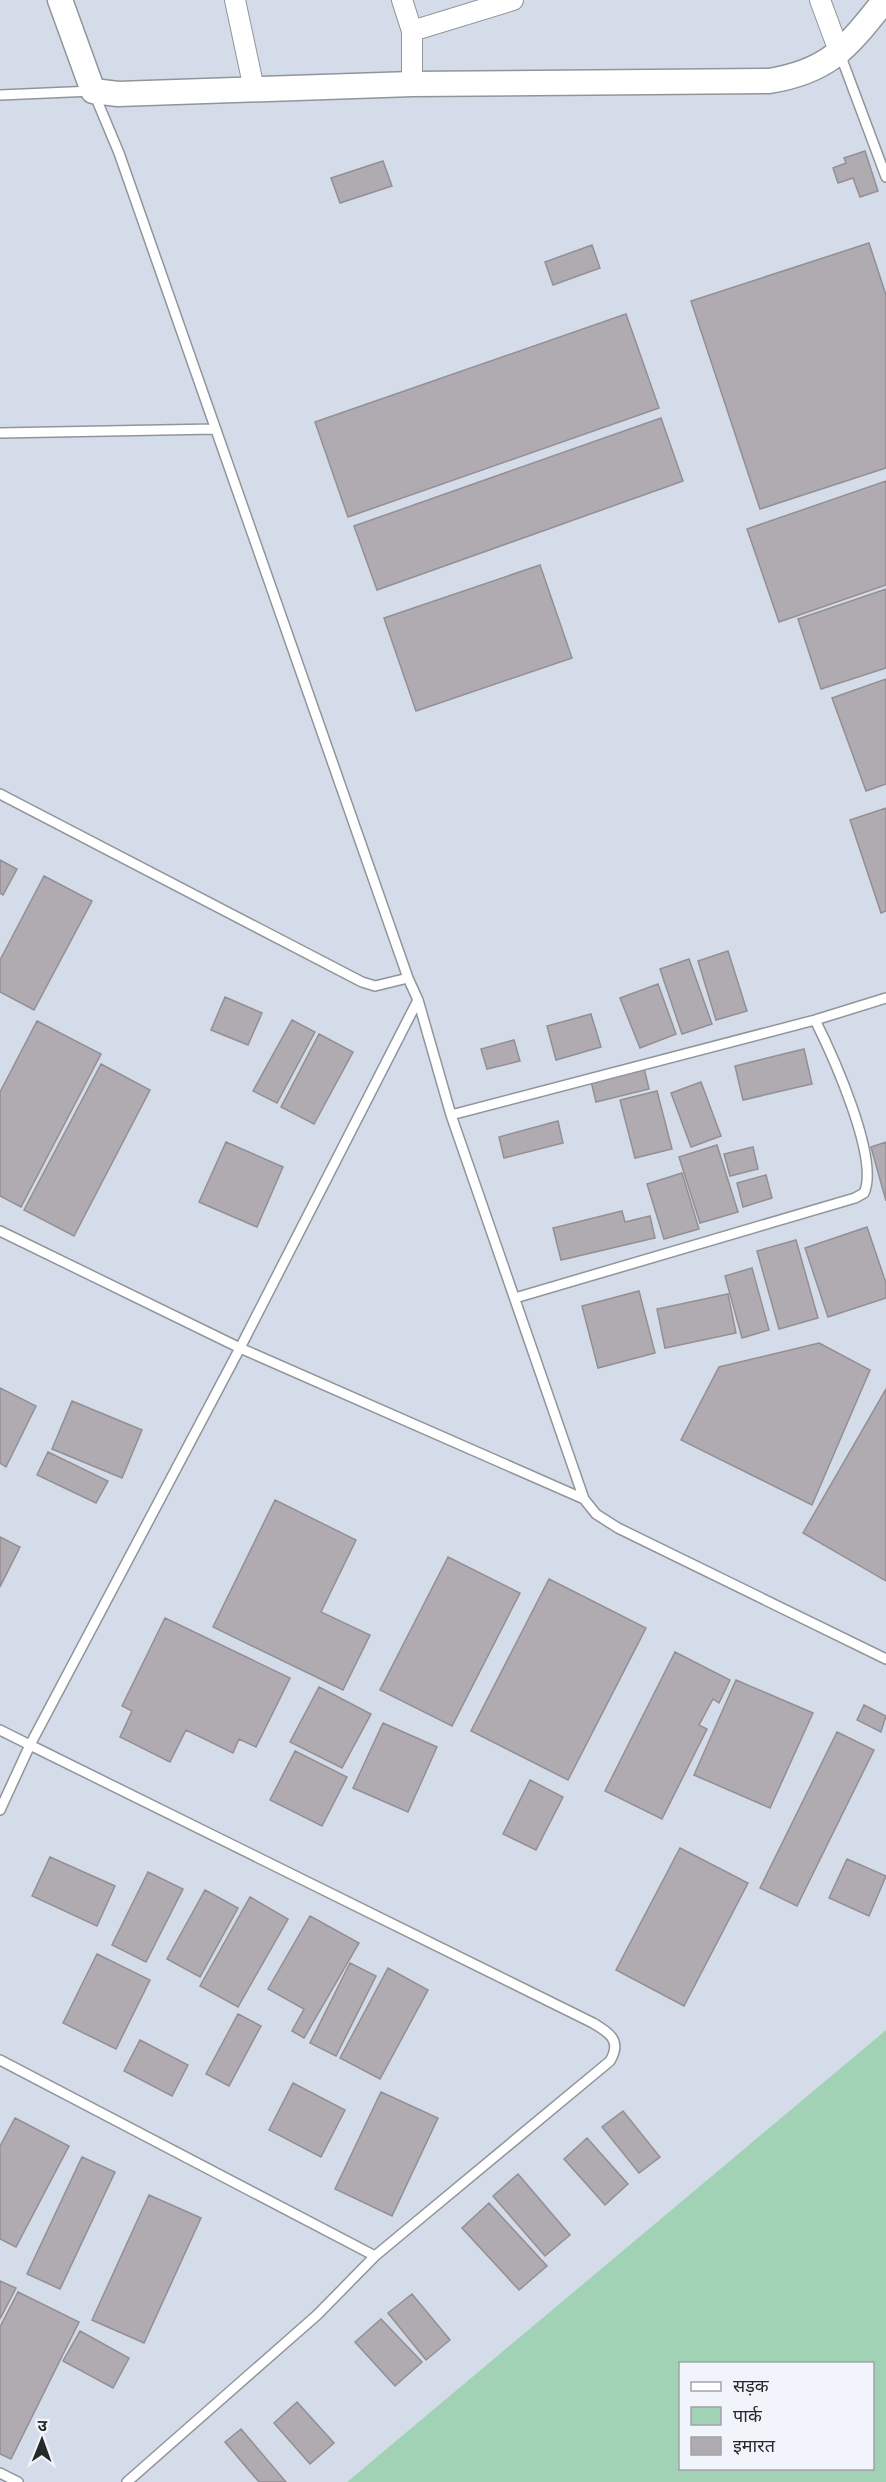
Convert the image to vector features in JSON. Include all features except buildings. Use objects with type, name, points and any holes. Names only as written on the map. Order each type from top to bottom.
[{"type":"street","points":[[60,0],[93,91],[118,94],[412,84],[769,81],[790,78],[840,54],[885,0]]},
{"type":"street","points":[[234,0],[254,89]]},
{"type":"street","points":[[402,0],[412,31],[412,84]]},
{"type":"street","points":[[412,31],[513,0]]},
{"type":"street","points":[[820,0],[840,54]]},
{"type":"lane","points":[[840,54],[886,177]]},
{"type":"lane","points":[[0,95],[93,91],[123,163],[408,978],[418,1000],[452,1114],[584,1499],[596,1514],[618,1528],[886,1659]]},
{"type":"lane","points":[[0,433],[215,429]]},
{"type":"lane","points":[[0,794],[362,982],[375,986],[408,978]]},
{"type":"lane","points":[[452,1114],[815,1020],[886,998]]},
{"type":"lane","points":[[0,1810],[30,1745],[240,1348],[418,1000]]},
{"type":"lane","points":[[515,1298],[855,1198],[864,1193],[869,1173],[858,1128],[833,1056],[815,1020]]},
{"type":"lane","points":[[0,1231],[240,1348],[584,1499]]},
{"type":"lane","points":[[0,1730],[582,2018],[612,2036],[615,2051],[610,2061],[375,2256],[317,2315],[127,2482]]},
{"type":"lane","points":[[0,2060],[375,2256]]},
{"type":"lane","points":[[0,2473],[18,2482]]},
{"type":"shaded area","points":[[0,0],[886,0],[886,2030],[347,2482],[0,2482]]},
{"type":"green space","points":[[886,2030],[886,2482],[347,2482]]}]
